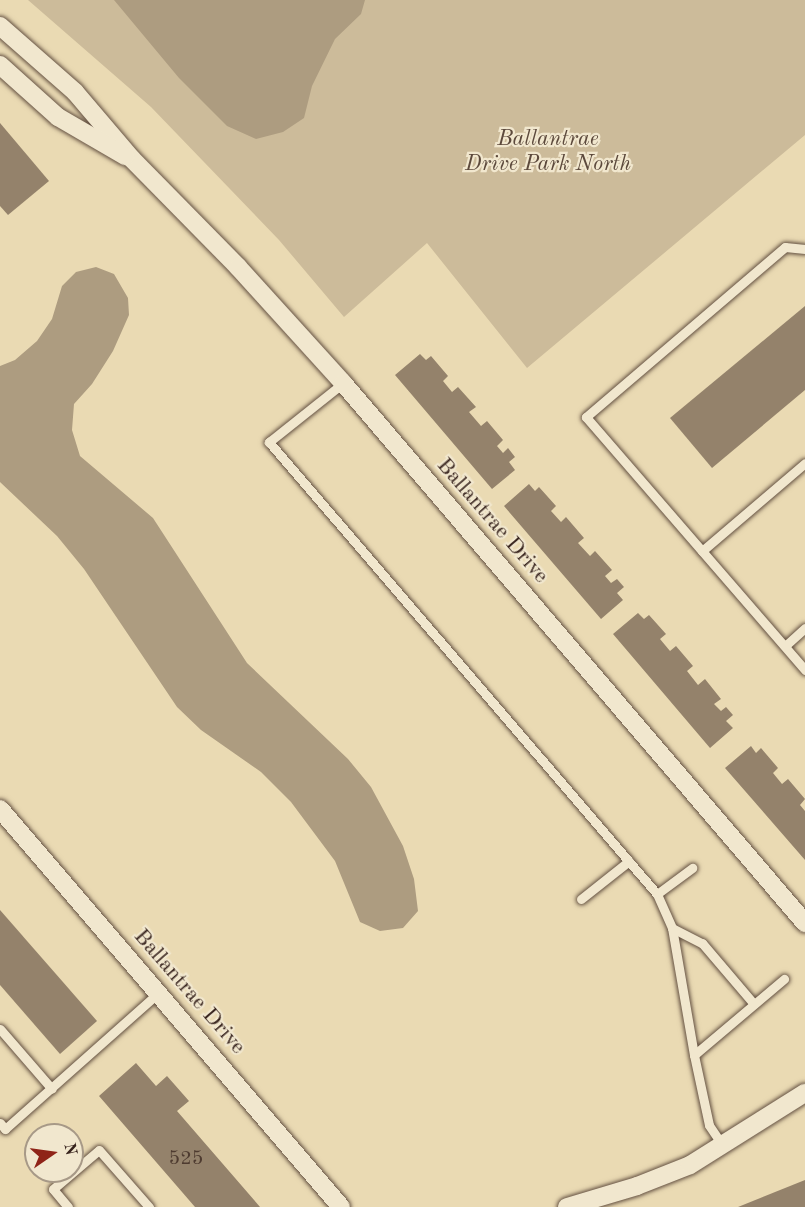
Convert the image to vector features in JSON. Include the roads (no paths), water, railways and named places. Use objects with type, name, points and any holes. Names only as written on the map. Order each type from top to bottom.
[{"type":"street","name":"Ballantrae Drive","points":[[0,26],[75,92],[132,159],[238,267],[343,383],[805,923]]},
{"type":"street","name":"Ballantrae Drive","points":[[0,65],[76,130],[132,159]]},
{"type":"street","name":"Ballantrae Drive","points":[[0,809],[341,1207]]},
{"type":"street","points":[[567,1207],[636,1186],[690,1165],[805,1093]]},
{"type":"lane","points":[[805,249],[785,247],[586,417],[805,670]]},
{"type":"lane","points":[[343,383],[269,442],[657,894],[672,928],[694,1055],[709,1125],[723,1146]]},
{"type":"lane","points":[[702,551],[805,463]]},
{"type":"lane","points":[[785,646],[805,628]]},
{"type":"lane","points":[[581,899],[629,861]]},
{"type":"lane","points":[[657,894],[692,868]]},
{"type":"lane","points":[[672,928],[702,943],[754,1004]]},
{"type":"lane","points":[[694,1055],[784,979]]},
{"type":"lane","points":[[0,1123],[5,1129],[158,993]]},
{"type":"lane","points":[[0,1029],[52,1089]]},
{"type":"lane","points":[[68,1207],[53,1189],[99,1150],[149,1207]]},
{"type":"park label","name":"Ballantrae Drive Park North","points":[[548,152]]}]
